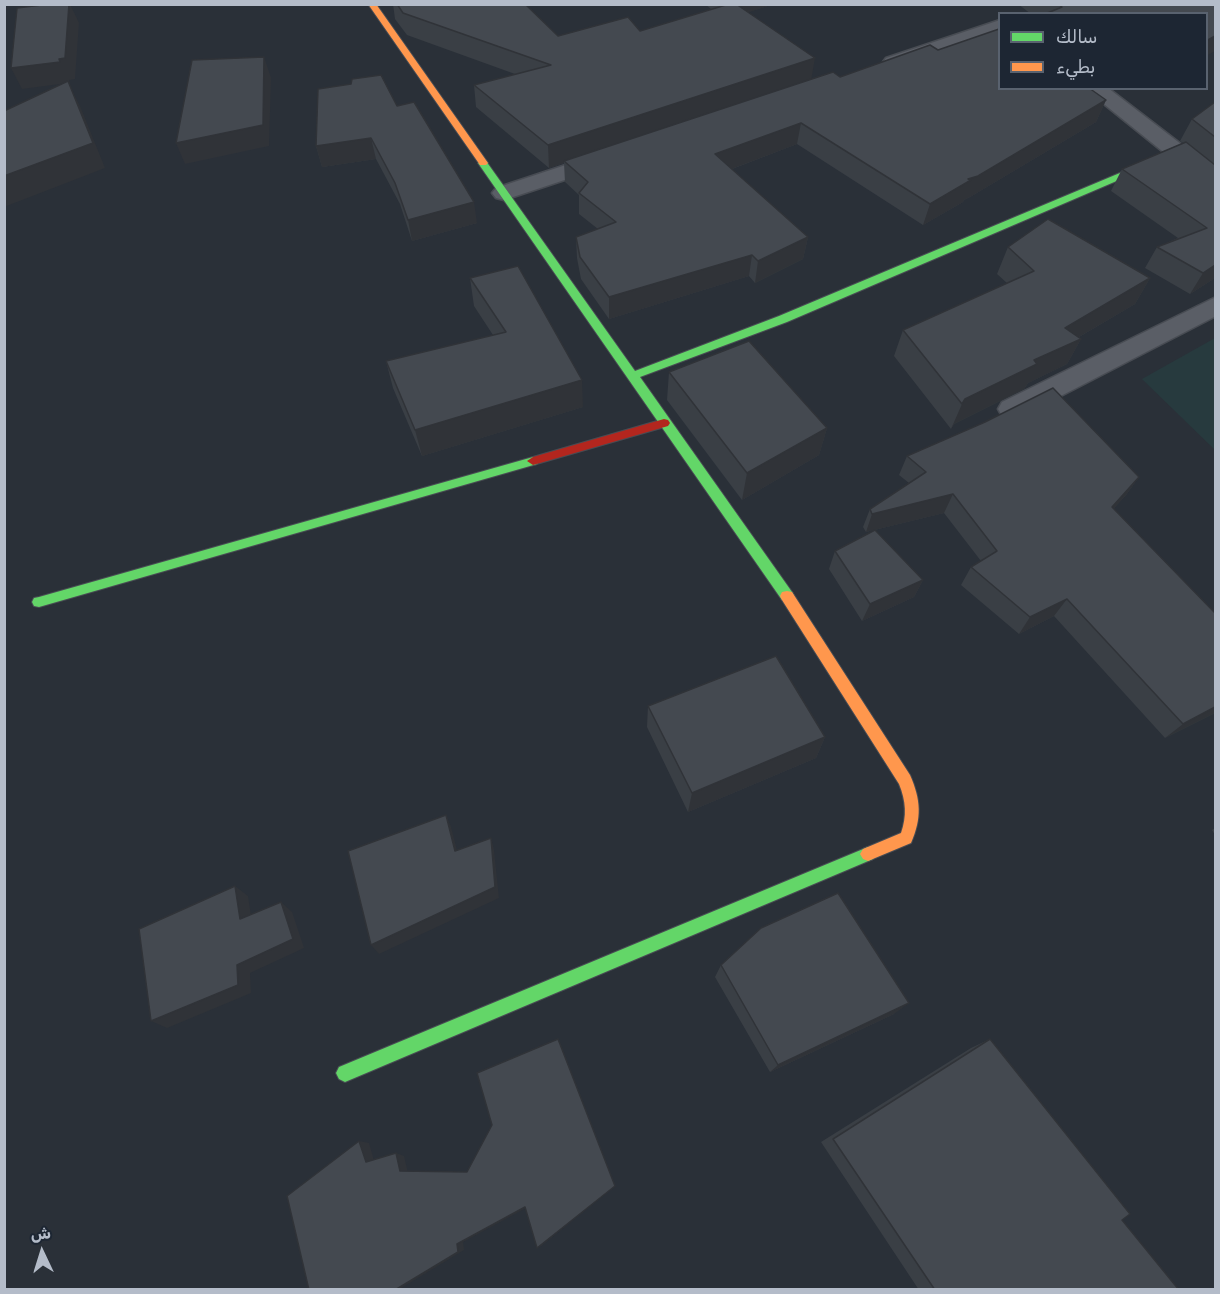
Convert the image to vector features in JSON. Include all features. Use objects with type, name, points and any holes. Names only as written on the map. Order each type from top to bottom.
[{"type":"street","points":[[345,1073],[906,838],[915,819],[914,799],[905,780],[818,642],[372,4]]},
{"type":"street","points":[[876,68],[998,17]]},
{"type":"street","points":[[1097,90],[1215,183]]},
{"type":"street","points":[[504,194],[628,152]]},
{"type":"street","points":[[632,376],[783,319],[1176,152]]},
{"type":"street","points":[[986,422],[1215,305]]},
{"type":"street","points":[[39,602],[664,423]]},
{"type":"green space","points":[[1215,338],[1215,450],[1142,379]]},
{"type":"building","points":[[69,4],[65,58],[59,59],[60,62],[11,68],[17,8]]},
{"type":"building","points":[[397,4],[525,4],[558,36],[628,17],[640,31],[729,4],[736,4],[815,58],[548,145],[474,85],[551,65],[403,13]]},
{"type":"building","points":[[1058,4],[1215,4],[1215,36],[1208,40],[1208,12],[1050,12],[1062,7]]},
{"type":"building","points":[[998,29],[998,90],[1092,90],[1106,100],[978,176],[968,179],[971,180],[930,204],[801,123],[715,154],[808,237],[758,261],[752,255],[609,297],[580,257],[576,237],[616,222],[579,193],[588,182],[564,161],[833,72],[840,77],[930,45],[938,50]]},
{"type":"building","points":[[264,57],[263,125],[176,143],[192,60]]},
{"type":"building","points":[[381,75],[397,106],[414,102],[474,202],[408,220],[395,183],[371,138],[316,146],[318,89],[351,84],[352,79]]},
{"type":"building","points":[[68,81],[93,143],[4,176],[4,111]]},
{"type":"building","points":[[1215,102],[1215,137],[1192,119]]},
{"type":"building","points":[[1186,142],[1215,165],[1215,265],[1203,273],[1157,247],[1207,228],[1122,169]]},
{"type":"building","points":[[1048,219],[1150,278],[1065,328],[1081,339],[1034,360],[1037,364],[965,399],[962,404],[903,330],[1034,271],[1008,247]]},
{"type":"building","points":[[518,266],[582,380],[415,430],[386,361],[506,332],[470,278]]},
{"type":"building","points":[[749,341],[827,428],[747,473],[669,372]]},
{"type":"building","points":[[1053,388],[1139,477],[1112,507],[1215,613],[1215,707],[1183,724],[1067,599],[1030,617],[971,567],[997,551],[953,494],[872,514],[870,509],[926,472],[907,456],[985,422]]},
{"type":"building","points":[[875,530],[923,580],[870,604],[835,551]]},
{"type":"building","points":[[776,656],[825,737],[692,793],[648,706]]},
{"type":"building","points":[[446,815],[455,851],[491,838],[495,887],[371,945],[348,851]]},
{"type":"building","points":[[235,886],[240,919],[281,902],[293,939],[237,965],[238,985],[151,1021],[139,929]]},
{"type":"building","points":[[838,893],[909,1003],[778,1065],[721,965],[761,928]]},
{"type":"building","points":[[558,1039],[615,1186],[537,1248],[525,1207],[457,1244],[458,1252],[395,1290],[309,1290],[287,1196],[359,1141],[366,1162],[396,1153],[400,1171],[467,1172],[492,1125],[477,1073]]},
{"type":"building","points":[[990,1039],[1130,1214],[1122,1220],[1179,1290],[935,1290],[833,1139]]},
{"type":"traffic: fast","points":[[632,376],[783,319],[1158,160]]},
{"type":"traffic: fast","points":[[483,163],[787,596]]},
{"type":"traffic: fast","points":[[39,602],[533,461]]},
{"type":"traffic: fast","points":[[345,1073],[868,854]]},
{"type":"traffic: slow","points":[[372,4],[483,163]]},
{"type":"traffic: slow","points":[[787,596],[905,780],[911,795],[913,816],[906,838],[868,854]]},
{"type":"traffic: jam","points":[[533,461],[664,423]]}]
